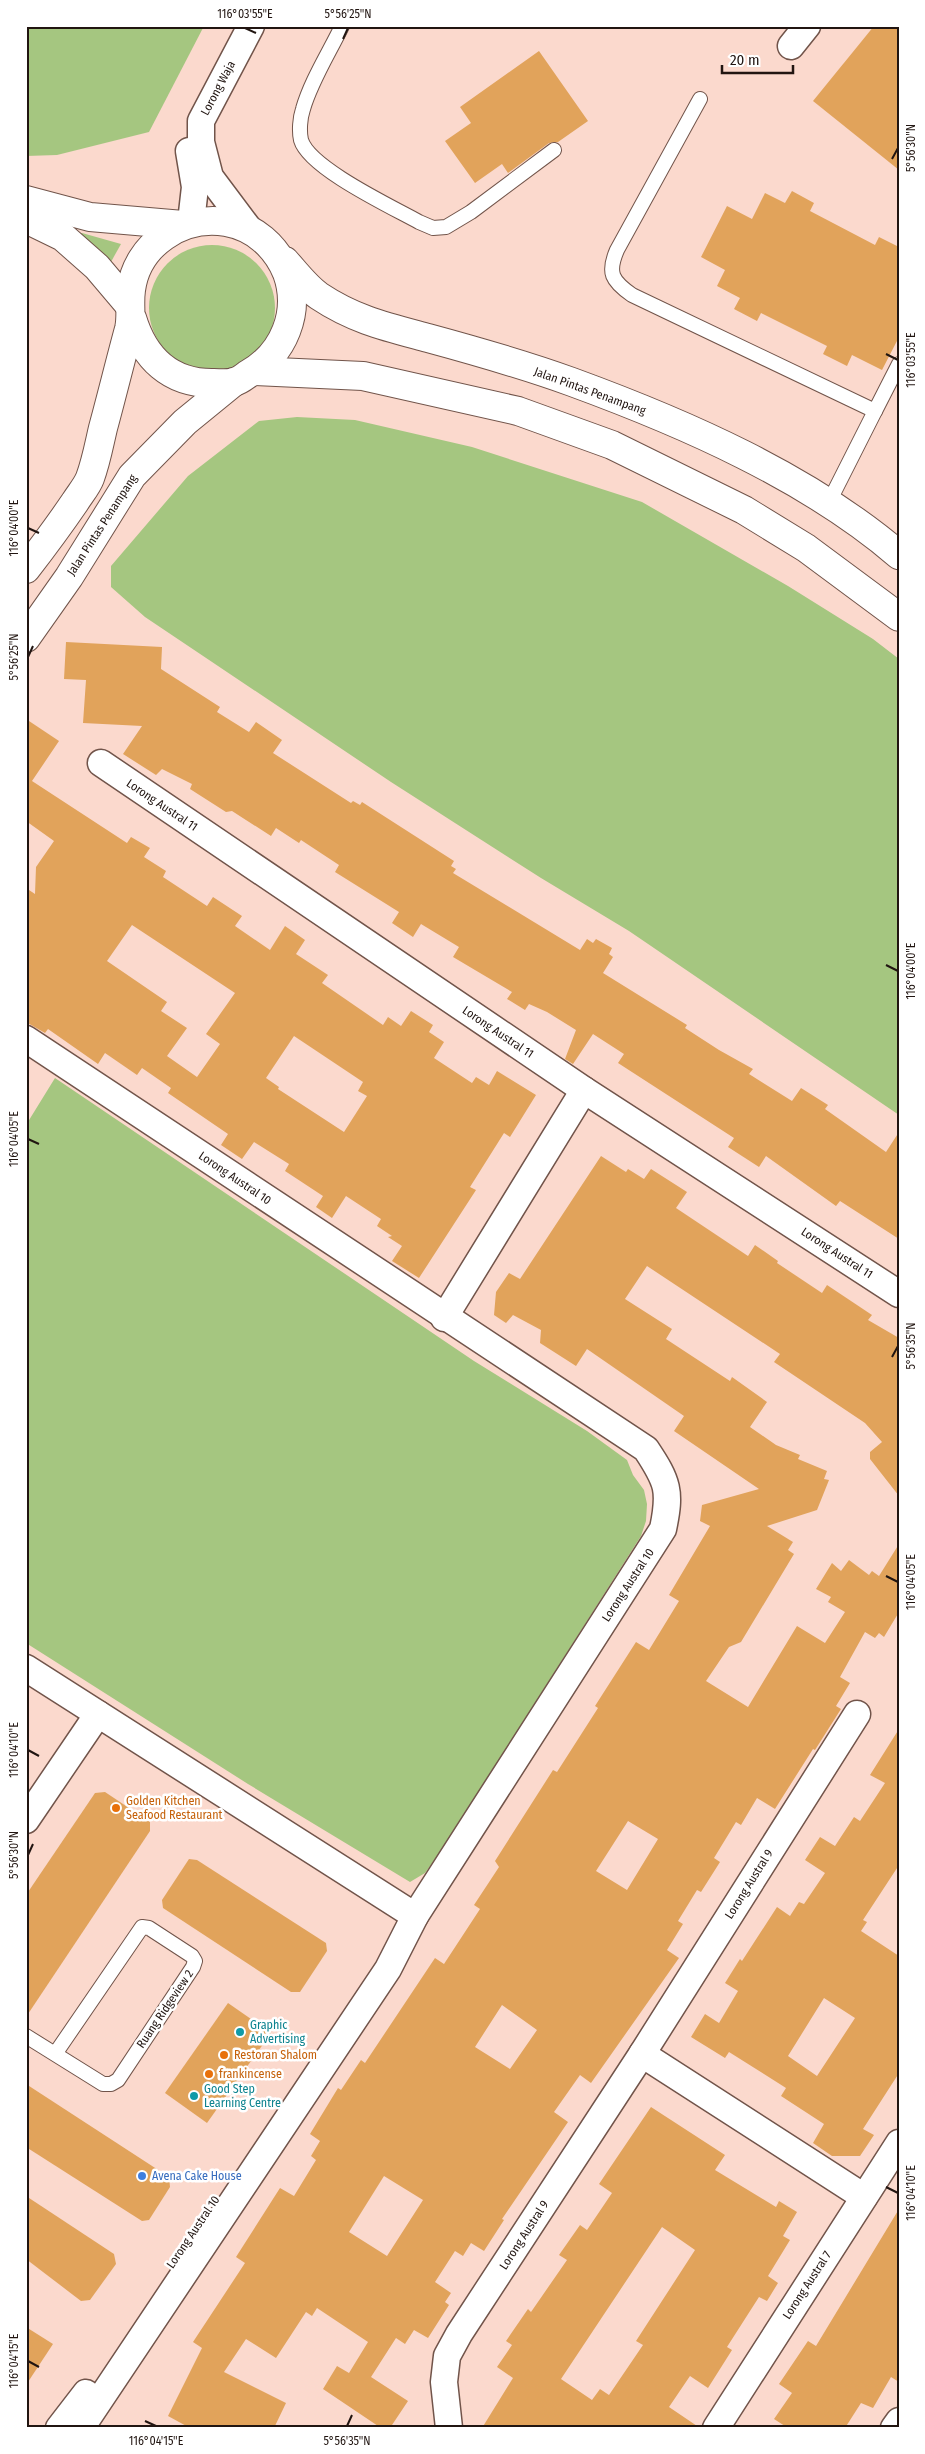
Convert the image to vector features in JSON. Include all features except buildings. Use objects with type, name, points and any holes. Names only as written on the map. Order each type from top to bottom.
[{"type":"main road","points":[[26,200],[90,217],[187,224],[216,220],[249,229],[263,239],[275,251],[290,281],[291,315],[279,347],[268,360],[244,377]]},
{"type":"main road","points":[[26,218],[63,237],[96,267],[130,312],[138,338],[147,353],[173,374],[206,383],[244,377],[363,376],[518,411],[612,445],[744,510],[806,548],[899,617]]},
{"type":"main road","points":[[26,569],[90,480],[130,312],[135,272],[143,257],[154,244],[167,233],[187,224]]},
{"type":"main road","name":"Jalan Pintas Penampang","points":[[275,251],[318,295],[350,314],[383,328],[435,340],[572,382],[671,420],[765,466],[895,548]]},
{"type":"main road","name":"Jalan Pintas Penampang","points":[[26,638],[69,577],[132,476],[185,422],[244,377]]},
{"type":"street","name":"Lorong Waja","points":[[187,224],[195,187],[185,122],[232,26]]},
{"type":"street","name":"Lorong Waja","points":[[249,229],[210,176],[201,135],[201,121],[251,26]]},
{"type":"street","name":"Lorong Austral 11","points":[[101,763],[584,1090],[899,1294]]},
{"type":"street","name":"Lorong Austral 10","points":[[28,1043],[646,1449],[662,1473],[669,1501],[664,1529],[415,1916],[388,1969],[81,2428]]},
{"type":"street","points":[[444,1318],[584,1090]]},
{"type":"street","points":[[26,1668],[415,1916]]},
{"type":"street","points":[[26,1820],[98,1714]]},
{"type":"street","name":"Lorong Austral 9","points":[[449,2428],[444,2382],[447,2356],[459,2334],[642,2054],[857,1714]]},
{"type":"street","name":"Lorong Austral 10","points":[[59,2428],[93,2382],[375,1958],[415,1916]]},
{"type":"street","points":[[642,2054],[864,2197]]},
{"type":"street","name":"Lorong Austral 7","points":[[720,2426],[899,2143]]},
{"type":"street","points":[[894,2428],[899,2421]]},
{"type":"lane","points":[[342,26],[308,94],[300,124],[301,140],[310,156],[326,169],[419,222],[434,228],[446,227],[471,212],[554,150]]},
{"type":"lane","points":[[700,99],[611,262],[612,275],[620,286],[632,295],[875,410]]},
{"type":"lane","points":[[828,504],[899,364]]},
{"type":"lane","name":"Ruang Ridgeview 2","points":[[26,2036],[103,2084],[111,2084],[118,2080],[193,1967],[195,1961],[192,1956],[149,1928],[142,1927],[55,2054]]},
{"type":"green space","points":[[26,26],[204,26],[149,132],[57,155],[26,156]]},
{"type":"green space","points":[[82,233],[121,244],[107,269],[77,234]]},
{"type":"green space","points":[[212,245],[236,250],[256,264],[270,284],[275,308],[270,332],[256,352],[236,366],[212,371],[188,366],[168,352],[154,332],[149,308],[154,284],[168,264],[188,250]]},
{"type":"green space","points":[[297,417],[355,420],[472,447],[642,502],[788,586],[873,639],[899,659],[899,1115],[629,931],[541,878],[391,782],[145,617],[111,587],[111,566],[188,476],[259,421]]},
{"type":"green space","points":[[55,1078],[474,1361],[587,1431],[627,1460],[633,1475],[644,1490],[647,1504],[646,1521],[641,1536],[441,1851],[425,1873],[410,1882],[248,1784],[26,1643],[26,1125]]},
{"type":"place","name":"Golden Kitchen Seafood Restaurant","points":[[116,1808]]},
{"type":"place","name":"Graphic Advertising","points":[[240,2032]]},
{"type":"place","name":"Restoran Shalom","points":[[224,2055]]},
{"type":"place","name":"frankincense","points":[[209,2074]]},
{"type":"place","name":"Good Step Learning Centre","points":[[194,2096]]},
{"type":"place","name":"Avena Cake House","points":[[142,2176]]}]
